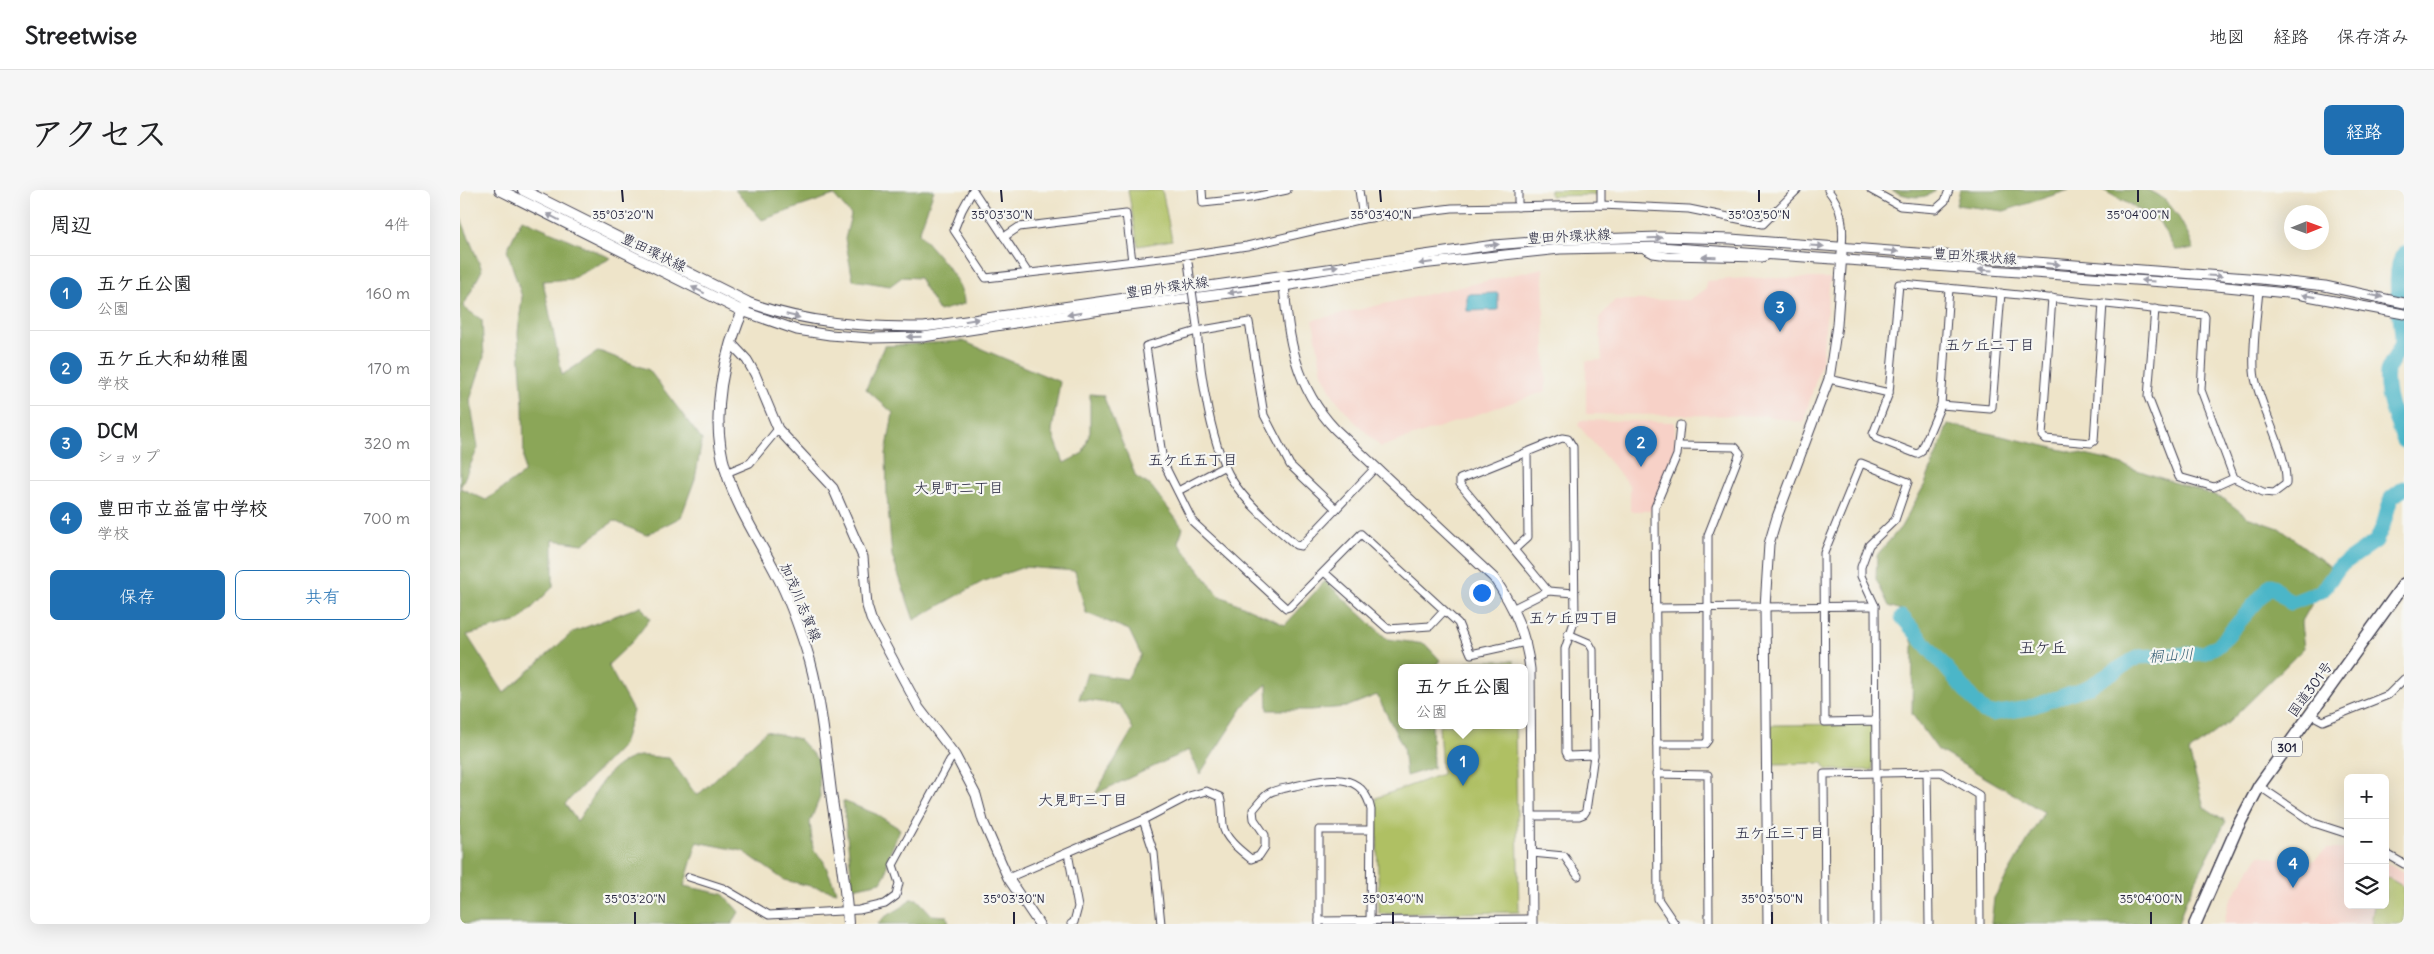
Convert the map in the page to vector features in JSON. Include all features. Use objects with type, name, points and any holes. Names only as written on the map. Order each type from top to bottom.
[{"type":"highway","name":"国道301号","points":[[2195,924],[2236,828],[2259,786],[2404,584]]},
{"type":"main road","name":"豊田環状線","points":[[500,190],[744,306]]},
{"type":"main road","name":"豊田環状線","points":[[523,190],[744,306]]},
{"type":"main road","name":"加茂川志賀線","points":[[744,306],[722,378],[718,404],[718,432],[726,473],[781,583],[800,628],[810,664],[829,773],[848,924]]},
{"type":"street","points":[[1028,273],[973,190],[954,230],[986,278],[1132,261],[1187,259],[1363,219],[1452,208],[1601,205],[1688,210],[1763,224],[1797,190]]},
{"type":"street","points":[[1202,190],[1203,203],[1250,198],[1287,190]]},
{"type":"street","points":[[1359,190],[1363,219]]},
{"type":"street","points":[[1518,190],[1518,207]]},
{"type":"street","points":[[1601,190],[1601,205]]},
{"type":"street","points":[[1768,924],[1765,606],[1769,544],[1777,517],[1829,379],[1838,325],[1842,259],[1842,218],[1835,199],[1828,190]]},
{"type":"street","points":[[1871,190],[1900,206],[1936,209],[1945,201],[1949,190]]},
{"type":"street","points":[[1004,236],[1019,227],[1126,214],[1132,261]]},
{"type":"street","name":"豊田外環状線","points":[[744,306],[832,324],[871,327],[924,327],[1475,247],[1559,240],[1660,237],[1842,247],[2261,279],[2325,286],[2404,302]]},
{"type":"street","name":"豊田外環状線","points":[[744,306],[797,330],[871,338],[924,337],[1114,308],[1284,286],[1421,264],[1560,249],[1641,247],[1774,254],[2258,290],[2297,294],[2404,314]]},
{"type":"street","points":[[1187,259],[1211,425],[1224,466],[1244,496],[1296,545],[1301,546],[1376,466]]},
{"type":"street","points":[[1283,274],[1292,354],[1308,394],[1326,420],[1494,578],[1514,608],[1526,642],[1530,669],[1532,921],[1319,922],[1319,830],[1370,830]]},
{"type":"street","points":[[1949,288],[1941,405],[1921,452],[1917,454],[1876,438],[1873,434],[1889,393],[1899,284],[1949,288],[2001,293],[2155,309],[2205,316],[2200,390],[2234,478],[2263,492],[2274,493],[2286,484],[2287,470],[2260,402],[2254,375],[2258,290]]},
{"type":"street","points":[[1941,405],[1990,409],[1992,407],[2001,293]]},
{"type":"street","points":[[2052,298],[2042,436],[2046,439],[2090,443],[2094,441],[2103,303]]},
{"type":"street","points":[[2155,309],[2148,397],[2179,477],[2214,488],[2234,478]]},
{"type":"street","points":[[1336,509],[1290,465],[1264,415],[1251,325],[1247,322],[1197,329],[1146,347],[1162,462],[1193,522],[1286,608],[1361,534],[1458,623],[1472,654],[1526,642]]},
{"type":"street","points":[[732,344],[747,360],[755,374],[778,429],[833,488],[863,557],[867,606],[871,619],[919,708],[956,755],[976,795],[983,821],[1008,878],[1039,924]]},
{"type":"street","points":[[1829,379],[1889,393]]},
{"type":"street","points":[[1675,924],[1658,899],[1655,507],[1680,446],[1680,424]]},
{"type":"street","points":[[726,473],[750,463],[778,429]]},
{"type":"street","points":[[1548,591],[1460,484],[1460,479],[1562,438],[1568,439],[1573,447],[1574,619],[1565,649],[1566,752],[1568,756],[1594,756]]},
{"type":"street","points":[[1656,744],[1704,744],[1708,740],[1709,530],[1740,453],[1734,447],[1680,446]]},
{"type":"street","points":[[1515,550],[1528,537],[1527,452]]},
{"type":"street","points":[[1876,721],[1825,722],[1824,554],[1861,463],[1908,482],[1895,520],[1869,545],[1862,558],[1861,576],[1874,606],[1877,773],[1877,924]]},
{"type":"street","points":[[1178,491],[1224,466]]},
{"type":"street","points":[[1324,572],[1388,629],[1430,626],[1444,611]]},
{"type":"street","points":[[1514,608],[1548,591],[1574,592]]},
{"type":"street","points":[[1656,608],[1874,606]]},
{"type":"street","points":[[1532,816],[1584,814],[1594,756],[1593,647],[1586,641],[1568,634]]},
{"type":"street","points":[[2310,714],[2323,721],[2388,695],[2404,679]]},
{"type":"street","points":[[689,877],[723,888],[769,915],[847,911],[885,904],[896,896],[900,883],[893,865],[950,760],[956,755]]},
{"type":"street","points":[[1927,772],[1929,924]]},
{"type":"street","points":[[1825,924],[1824,774],[1927,772],[1941,772],[1979,795],[1980,924]]},
{"type":"street","points":[[1656,774],[1708,775],[1709,924]]},
{"type":"street","points":[[1008,878],[1143,820],[1189,796],[1206,791],[1220,797],[1224,809],[1223,827],[1233,843],[1251,859],[1259,856],[1265,847],[1265,836],[1254,819],[1253,810],[1270,793],[1329,778],[1346,780],[1368,798],[1370,922]]},
{"type":"street","points":[[2259,786],[2314,823],[2344,833]]},
{"type":"street","points":[[1143,820],[1154,853],[1161,924]]},
{"type":"street","points":[[1068,853],[1078,907],[1074,922],[1070,924]]},
{"type":"street","points":[[1532,853],[1564,856],[1578,876]]},
{"type":"street","points":[[2389,855],[2404,864]]},
{"type":"shaded area","points":[[1543,268],[1546,391],[1381,447],[1354,421],[1334,397],[1322,373],[1313,320]]},
{"type":"shaded area","points":[[1745,278],[1830,278],[1822,360],[1803,423],[1768,416],[1586,414],[1586,361],[1602,360],[1599,318],[1615,300],[1689,300],[1706,289],[1706,281]]},
{"type":"shaded area","points":[[1581,420],[1675,422],[1675,448],[1651,511],[1630,511],[1630,486],[1578,425]]},
{"type":"shaded area","points":[[2327,849],[2344,849],[2344,909],[2389,909],[2389,865],[2404,872],[2404,924],[2224,924],[2228,904],[2259,855],[2309,864]]},
{"type":"green space","points":[[735,190],[934,190],[919,233],[954,276],[963,295],[964,304],[939,311],[919,278],[902,277],[890,286],[853,280],[845,239],[851,215],[834,195],[762,220]]},
{"type":"green space","points":[[1128,190],[1162,190],[1172,240],[1138,246]]},
{"type":"green space","points":[[1550,190],[1595,190],[1595,195],[1550,196]]},
{"type":"green space","points":[[1891,190],[1936,190],[1925,196],[1914,197]]},
{"type":"green space","points":[[1960,190],[2069,190],[2004,211],[1956,205]]},
{"type":"green space","points":[[2103,190],[2146,190],[2155,193],[2176,214],[2187,232],[2194,249],[2175,250],[2159,221]]},
{"type":"green space","points":[[460,216],[482,270],[463,307],[482,320],[484,357],[470,400],[478,448],[460,488]]},
{"type":"green space","points":[[522,219],[611,258],[571,279],[543,281],[562,375],[599,351],[649,370],[702,440],[695,479],[681,517],[646,535],[614,521],[583,544],[553,540],[553,587],[519,621],[467,635],[504,693],[573,632],[641,606],[650,619],[633,641],[608,665],[633,711],[623,745],[565,804],[577,821],[600,784],[615,768],[635,757],[643,756],[669,758],[697,796],[766,731],[799,739],[818,760],[820,797],[810,822],[813,849],[823,860],[837,892],[784,880],[743,851],[697,842],[684,886],[723,894],[739,912],[732,924],[460,924],[460,488],[486,500],[524,473],[523,405],[518,333],[522,297],[507,250]]},
{"type":"green space","points":[[963,341],[1060,382],[1052,431],[1064,463],[1083,453],[1090,432],[1090,394],[1103,395],[1136,477],[1151,486],[1183,528],[1178,542],[1218,595],[1285,625],[1325,581],[1387,639],[1425,644],[1440,660],[1437,664],[1398,664],[1398,729],[1432,729],[1433,768],[1406,776],[1403,747],[1377,695],[1346,707],[1310,710],[1268,710],[1267,684],[1245,704],[1200,774],[1189,750],[1095,794],[1133,729],[1120,705],[1079,699],[1087,673],[1127,679],[1141,655],[1129,630],[1086,613],[1075,571],[1024,567],[982,582],[914,620],[892,556],[886,454],[893,413],[866,389],[884,346]]},
{"type":"green space","points":[[1948,424],[2107,460],[2224,499],[2247,517],[2279,528],[2332,568],[2301,623],[2304,648],[2229,722],[2189,752],[2204,807],[2226,821],[2186,900],[2178,924],[1991,924],[1994,898],[2044,812],[1938,750],[1912,714],[1913,644],[1901,610],[1889,606],[1876,579],[1877,555],[1901,527],[1925,484]]},
{"type":"green space","points":[[1471,661],[1514,661],[1514,664],[1464,664]]},
{"type":"green space","points":[[1872,724],[1873,770],[1827,770],[1823,763],[1771,764],[1771,725]]},
{"type":"green space","points":[[1439,729],[1515,729],[1519,912],[1379,914],[1376,798],[1442,774]]},
{"type":"green space","points":[[843,801],[876,814],[900,829],[888,858],[886,873],[881,882],[853,888]]},
{"type":"green space","points":[[2389,878],[2404,887],[2404,924],[2371,924],[2373,909],[2389,909]]},
{"type":"green space","points":[[910,899],[917,899],[932,915],[947,916],[949,924],[878,924]]},
{"type":"water","points":[[1498,293],[1498,310],[1467,311],[1467,294]]},
{"type":"waterway","points":[[2404,253],[2400,261],[2397,283],[2402,341],[2387,372],[2387,389],[2391,407],[2404,441]]},
{"type":"waterway","name":"桐山川","points":[[1902,617],[1984,712],[1992,714],[2028,708],[2088,687],[2138,657],[2204,653],[2220,644],[2271,585],[2291,603],[2322,591],[2340,566],[2376,541],[2383,526],[2391,498],[2404,488]]},
{"type":"place","name":"DCM","points":[[1780,332]]},
{"type":"place","name":"五ケ丘大和幼稚園","points":[[1641,467]]},
{"type":"place","name":"五ケ丘公園","points":[[1463,786]]},
{"type":"place","name":"豊田市立益富中学校","points":[[2293,888]]},
{"type":"district","name":"五ケ丘二丁目","points":[[1990,344]]},
{"type":"district","name":"五ケ丘五丁目","points":[[1193,459]]},
{"type":"district","name":"大見町二丁目","points":[[959,487]]},
{"type":"district","name":"五ケ丘四丁目","points":[[1574,617]]},
{"type":"district","name":"五ケ丘","points":[[2043,647]]},
{"type":"district","name":"大見町三丁目","points":[[1083,799]]},
{"type":"district","name":"五ケ丘三丁目","points":[[1780,832]]}]
